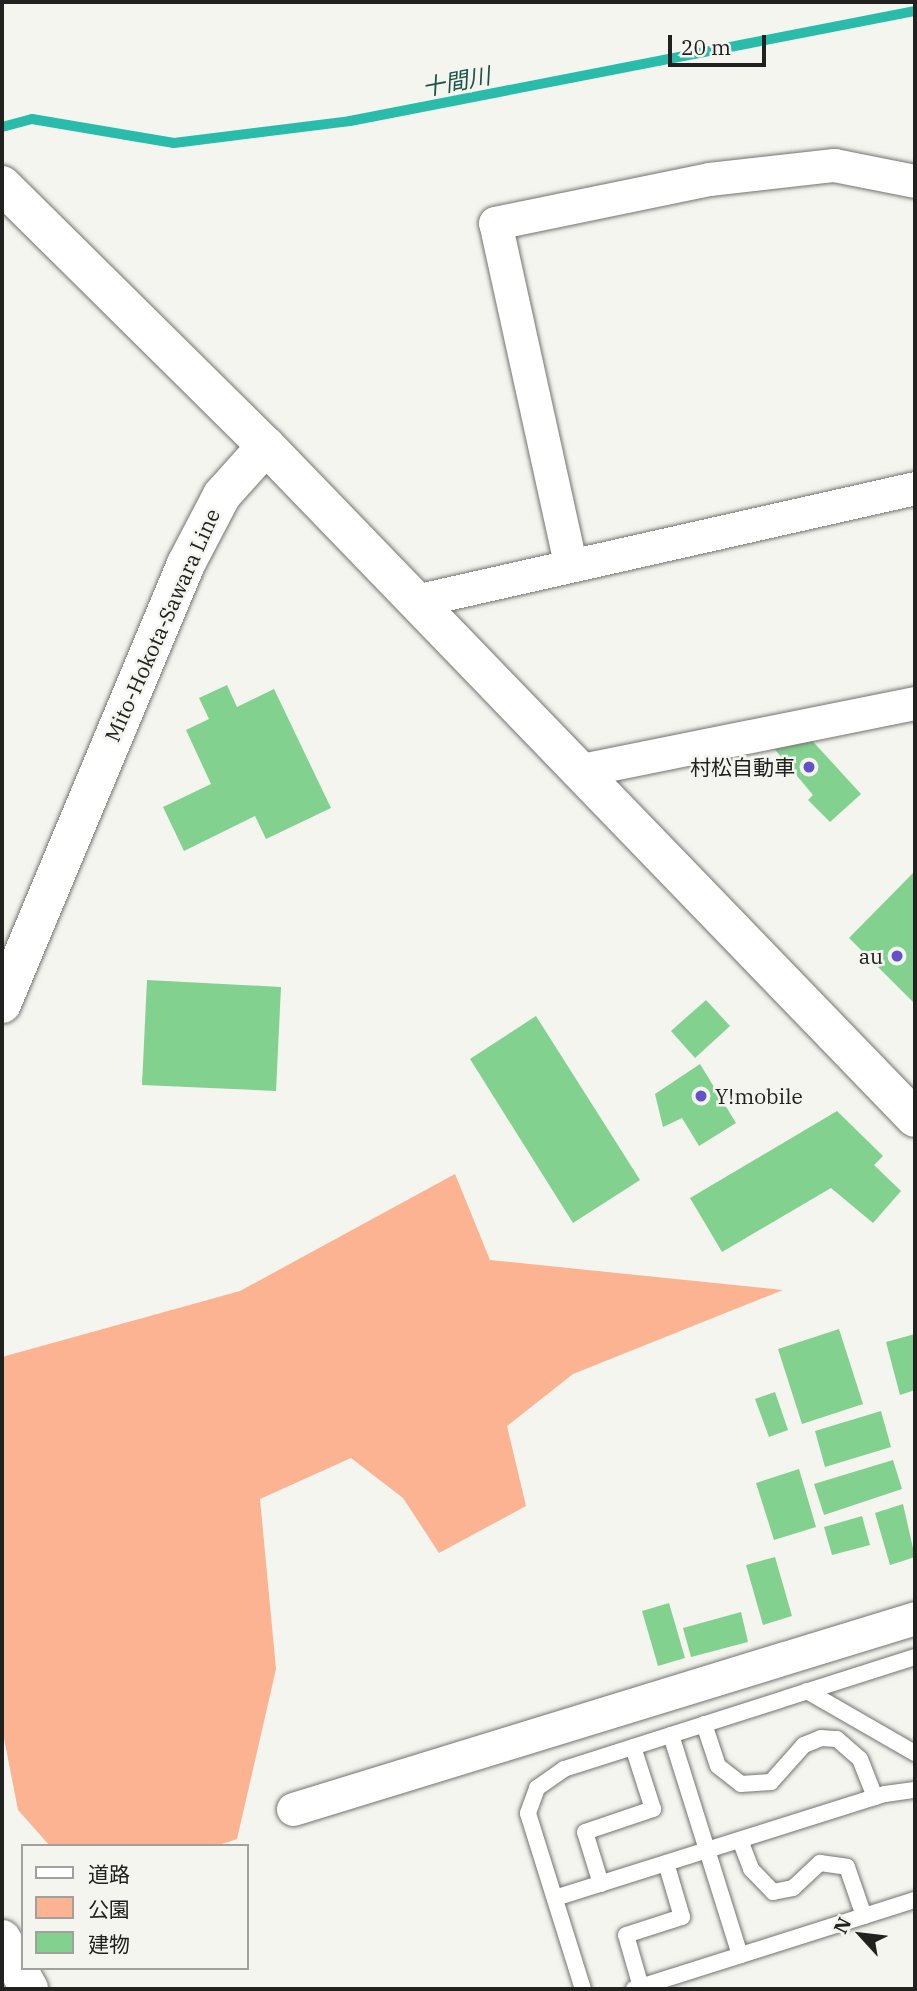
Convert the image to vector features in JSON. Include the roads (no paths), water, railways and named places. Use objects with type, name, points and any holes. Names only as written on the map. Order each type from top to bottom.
[{"type":"main road","points":[[2,185],[265,446],[915,1118]]},
{"type":"main road","name":"Mito-Hokota-Sawara Line","points":[[2,1004],[186,564],[222,495],[265,446]]},
{"type":"main road","points":[[2,1940],[29,1989]]},
{"type":"street","points":[[570,563],[495,223],[709,179],[834,165],[915,181]]},
{"type":"street","points":[[415,601],[570,563],[915,488]]},
{"type":"street","points":[[577,771],[915,703]]},
{"type":"street","points":[[293,1810],[915,1618]]},
{"type":"lane","points":[[583,1989],[528,1813],[537,1788],[564,1769],[915,1657]]},
{"type":"lane","points":[[807,1691],[915,1754]]},
{"type":"lane","points":[[704,1724],[718,1766],[741,1784],[771,1782],[804,1745],[821,1738],[837,1740],[860,1759],[874,1797]]},
{"type":"lane","points":[[671,1735],[740,1955]]},
{"type":"lane","points":[[601,1884],[584,1832],[653,1809],[633,1747]]},
{"type":"lane","points":[[555,1898],[874,1797],[915,1790]]},
{"type":"lane","points":[[740,1840],[751,1869],[773,1892],[793,1888],[820,1863],[847,1867],[864,1916]]},
{"type":"lane","points":[[666,1863],[682,1917],[625,1935],[637,1988],[915,1900]]},
{"type":"waterway","name":"十間川","points":[[2,127],[32,119],[174,143],[350,121],[915,11]]},
{"type":"place","name":"村松自動車","points":[[809,767]]},
{"type":"place","name":"au","points":[[897,956]]},
{"type":"place","name":"Y!mobile","points":[[701,1096]]}]
